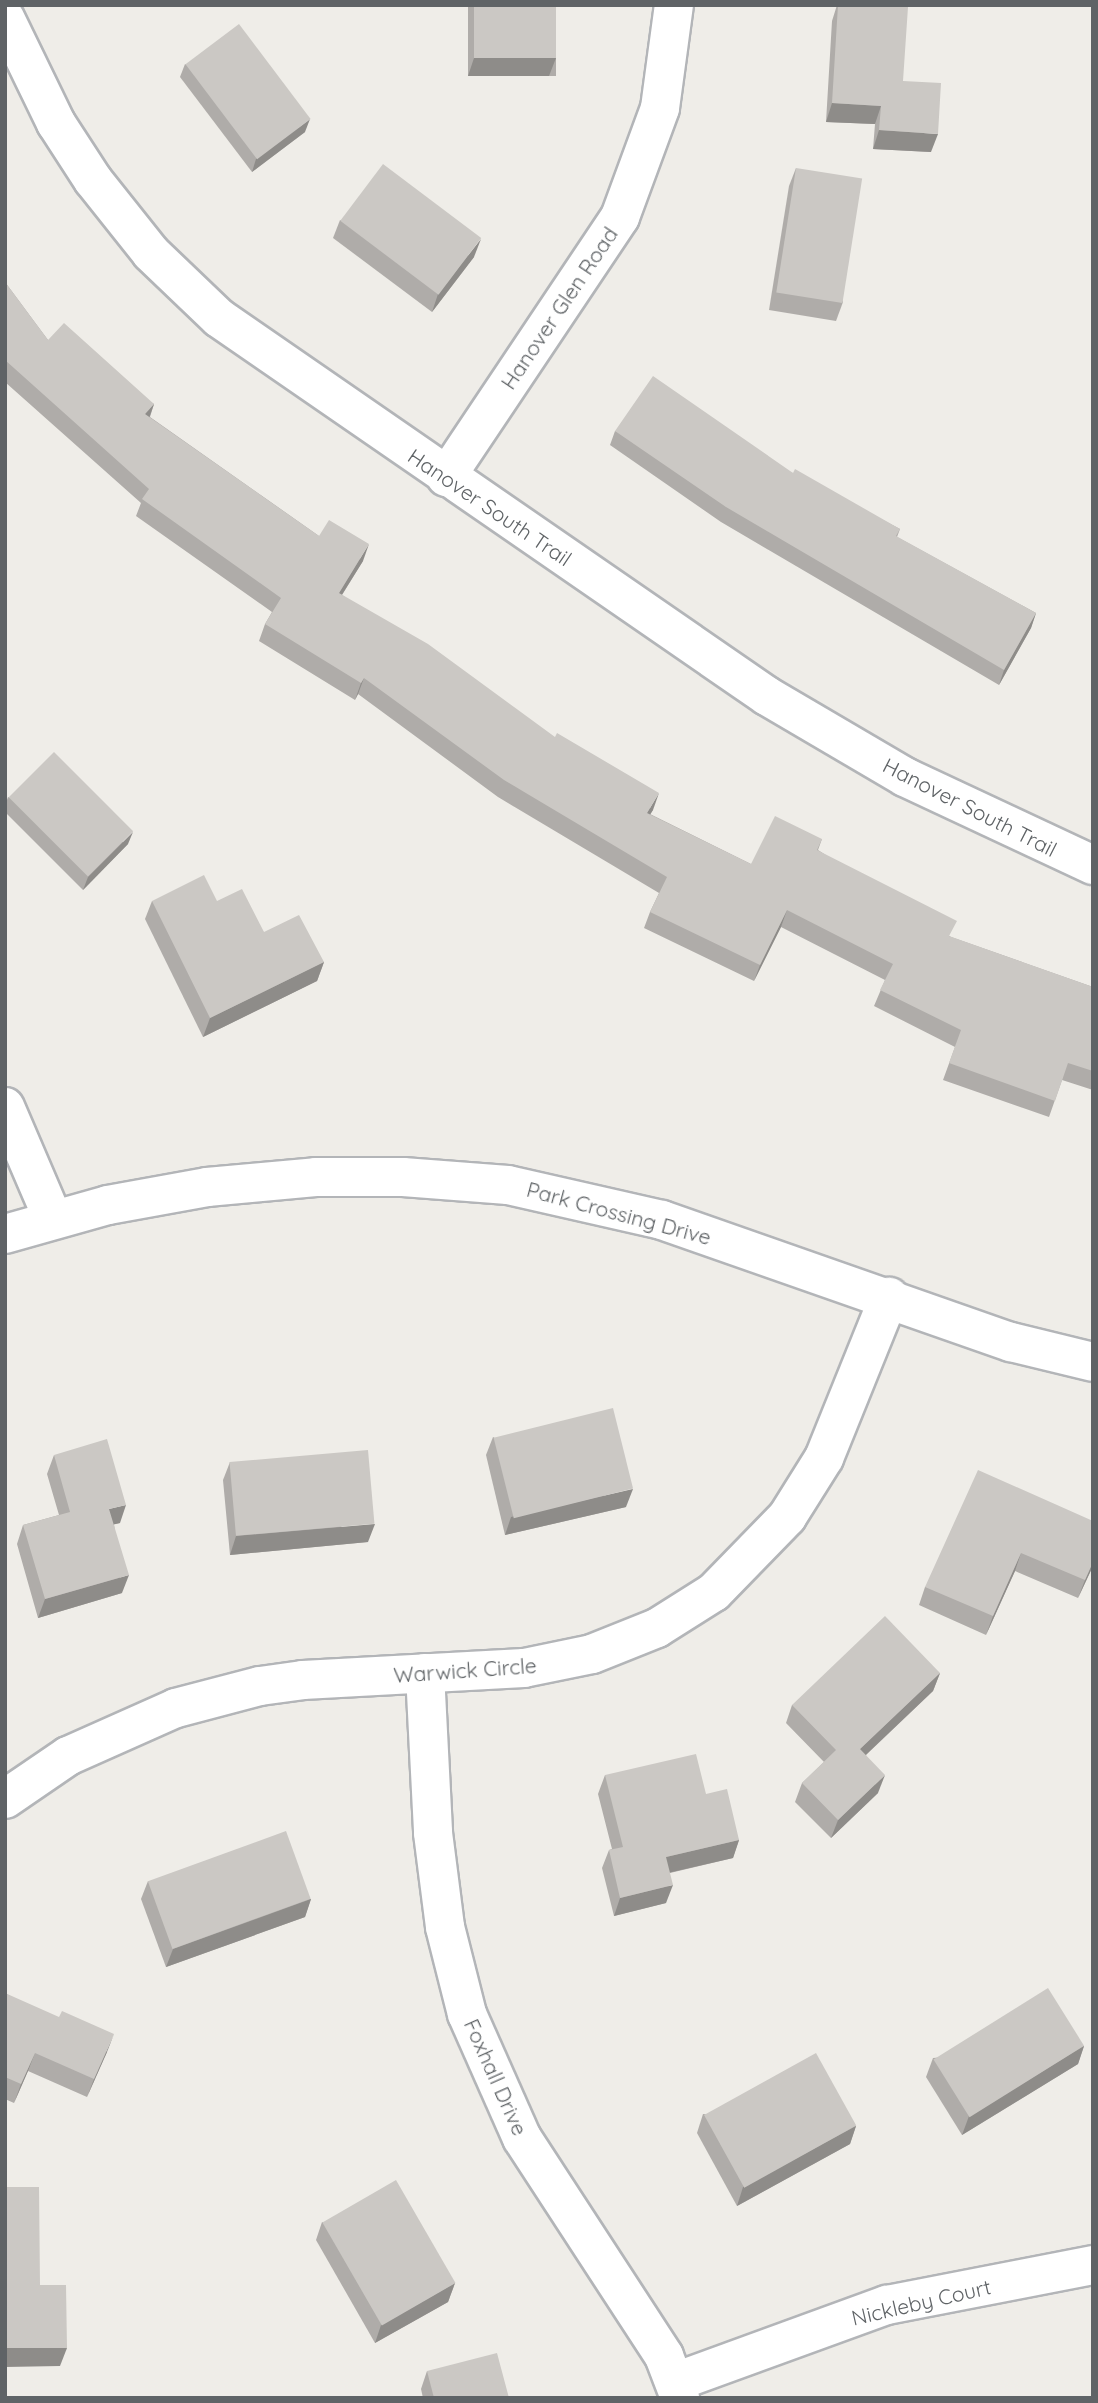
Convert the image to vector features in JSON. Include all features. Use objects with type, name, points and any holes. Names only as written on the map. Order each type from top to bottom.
[{"type":"street","name":"Hanover Glen Road","points":[[446,477],[620,217],[660,108],[674,5]]},
{"type":"street","name":"Hanover South Trail","points":[[5,18],[56,123],[93,180],[151,253],[219,318],[767,696],[905,777],[1093,865]]},
{"type":"street","points":[[5,1107],[52,1219]]},
{"type":"street","name":"Park Crossing Drive","points":[[5,1234],[52,1219],[207,1187],[316,1177],[403,1177],[508,1185],[662,1220],[889,1297],[1011,1342],[1093,1362]]},
{"type":"street","name":"Warwick Circle","points":[[5,1799],[68,1756],[176,1708],[260,1686],[524,1668],[593,1654],[657,1628],[714,1592],[766,1545],[824,1458],[889,1297]]},
{"type":"street","name":"Foxhall Drive","points":[[425,1674],[433,1832],[445,1927],[478,2047],[522,2138],[664,2356],[678,2390]]},
{"type":"street","name":"Nickleby Court","points":[[678,2390],[887,2305],[1093,2265]]},
{"type":"building","points":[[474,5],[556,5],[556,58],[474,58]]},
{"type":"building","points":[[838,5],[908,7],[903,81],[941,83],[938,134],[879,130],[881,106],[832,103]]},
{"type":"building","points":[[239,24],[311,119],[257,159],[185,64]]},
{"type":"building","points":[[383,164],[481,238],[439,295],[340,221]]},
{"type":"building","points":[[796,168],[862,178],[842,303],[776,292]]},
{"type":"building","points":[[5,282],[48,340],[64,323],[154,404],[145,414],[319,536],[329,520],[369,544],[339,593],[428,644],[555,737],[557,733],[659,793],[647,813],[751,864],[775,816],[822,839],[817,850],[957,921],[949,936],[1093,987],[1093,1071],[1068,1063],[1055,1101],[949,1063],[961,1030],[880,990],[893,964],[787,910],[760,965],[650,912],[667,877],[504,780],[364,678],[361,683],[265,624],[281,598],[142,499],[149,489],[5,360]]},
{"type":"building","points":[[653,376],[793,473],[795,469],[900,529],[896,536],[1036,613],[1004,670],[726,507],[615,431]]},
{"type":"building","points":[[54,752],[133,831],[88,876],[9,797]]},
{"type":"building","points":[[204,875],[217,901],[242,889],[264,932],[299,915],[324,962],[210,1018],[152,901]]},
{"type":"building","points":[[613,1408],[633,1489],[514,1518],[494,1438]]},
{"type":"building","points":[[107,1439],[126,1505],[109,1509],[129,1575],[45,1599],[23,1525],[70,1512],[54,1455]]},
{"type":"building","points":[[368,1450],[374,1524],[236,1536],[230,1462]]},
{"type":"building","points":[[978,1470],[1093,1521],[1093,1562],[1085,1580],[1021,1553],[993,1616],[925,1587]]},
{"type":"building","points":[[885,1616],[940,1673],[860,1749],[885,1775],[838,1820],[802,1783],[836,1750],[792,1705]]},
{"type":"building","points":[[696,1754],[706,1794],[727,1789],[739,1840],[666,1857],[673,1885],[620,1898],[609,1850],[623,1847],[605,1775]]},
{"type":"building","points":[[286,1831],[311,1899],[172,1949],[148,1881]]},
{"type":"building","points":[[1048,1988],[1084,2046],[970,2117],[934,2060]]},
{"type":"building","points":[[5,1993],[59,2017],[62,2011],[114,2034],[94,2079],[35,2053],[21,2084],[5,2077]]},
{"type":"building","points":[[816,2053],[856,2126],[744,2188],[704,2115]]},
{"type":"building","points":[[396,2180],[455,2283],[382,2326],[322,2222]]},
{"type":"building","points":[[5,2187],[39,2187],[40,2285],[66,2285],[67,2348],[5,2348]]},
{"type":"building","points":[[497,2353],[509,2398],[434,2398],[427,2371]]}]
